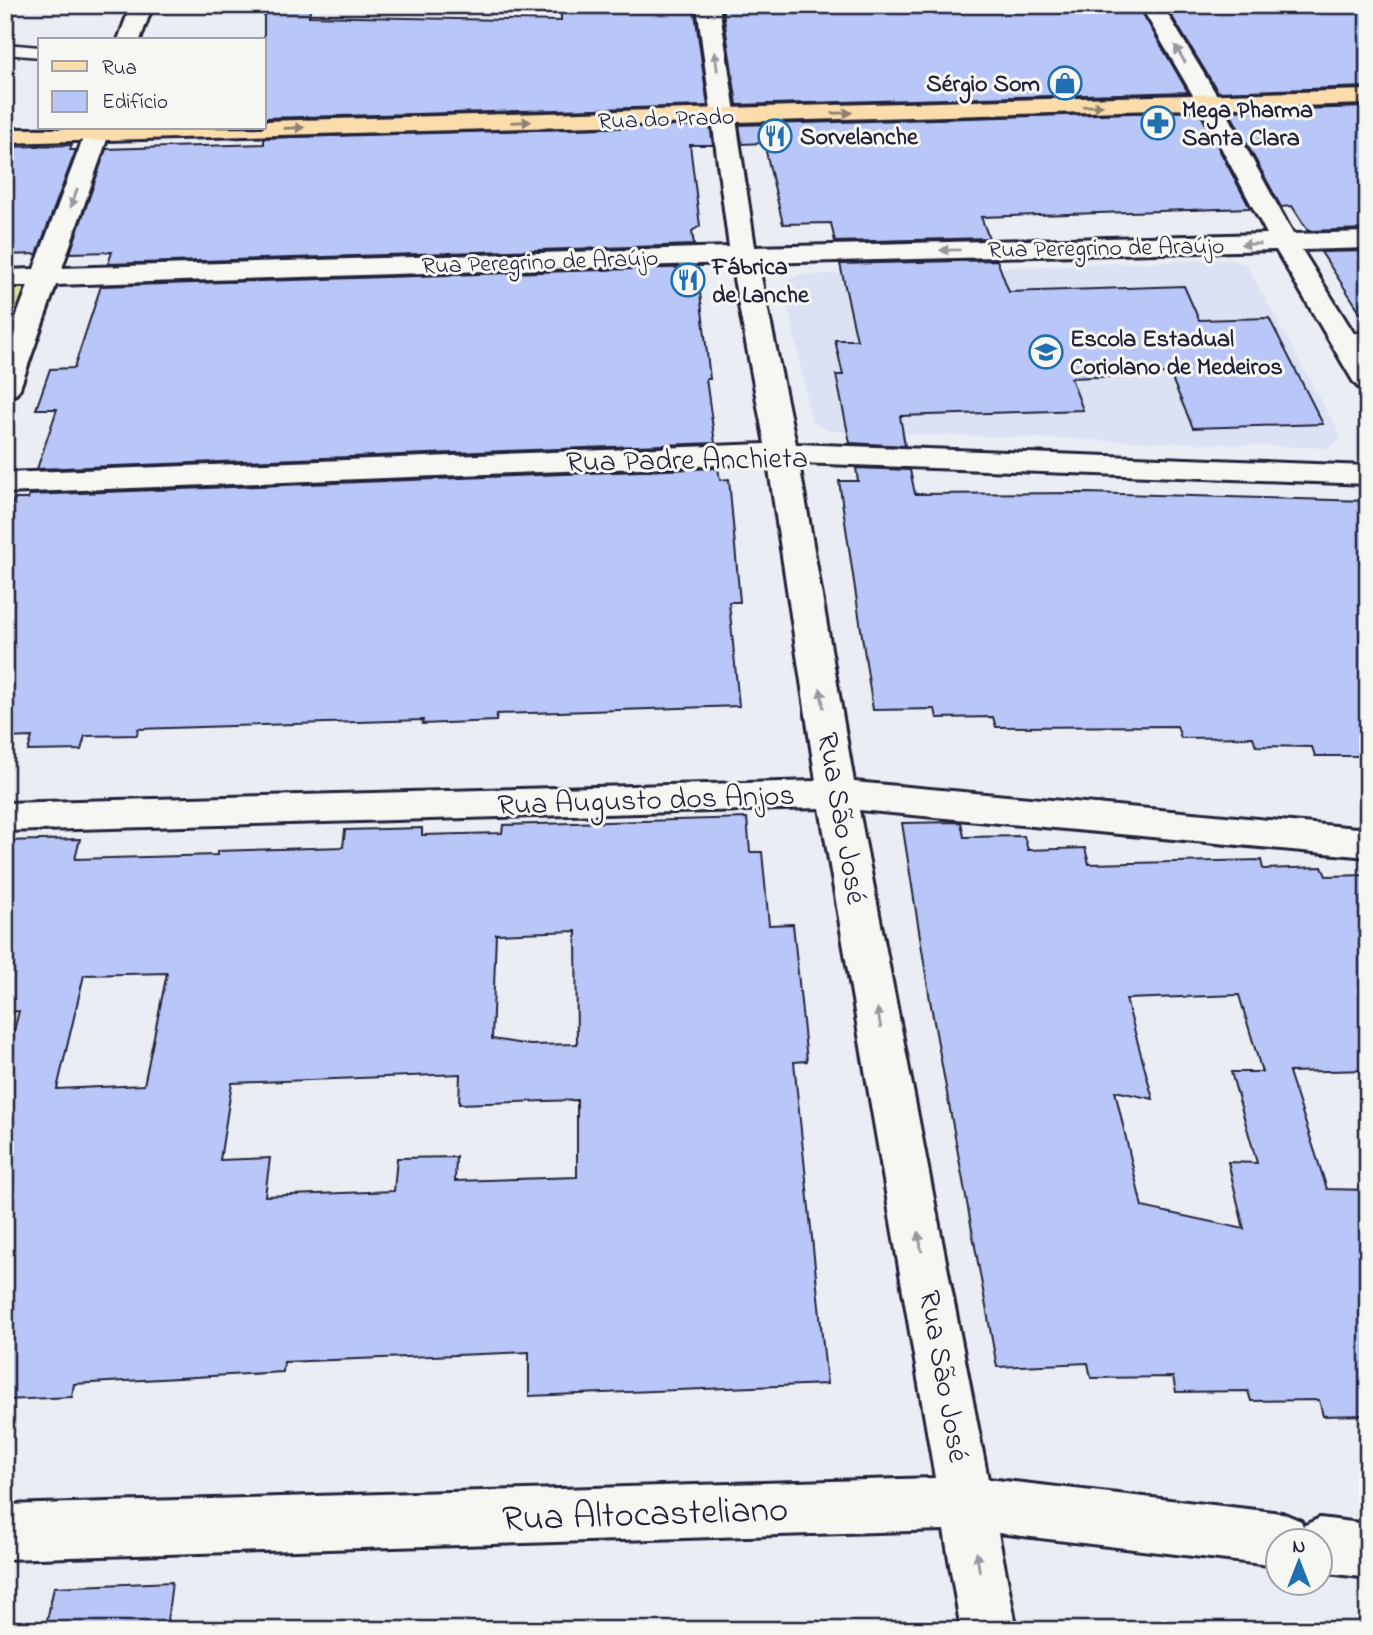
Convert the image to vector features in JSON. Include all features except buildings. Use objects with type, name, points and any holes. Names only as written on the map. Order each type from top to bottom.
[{"type":"main road","name":"Rua do Prado","points":[[266,127],[724,117],[1368,97]]},
{"type":"main road","name":"Rua do Prado","points":[[5,136],[143,130]]},
{"type":"street","points":[[130,38],[142,5]]},
{"type":"street","name":"Rua São José","points":[[708,5],[743,255],[782,453],[837,794],[989,1630]]},
{"type":"street","points":[[1151,5],[1209,102],[1285,243],[1355,339],[1368,381]]},
{"type":"street","points":[[5,388],[98,131]]},
{"type":"street","name":"Rua Peregrino de Araújo","points":[[5,278],[743,255],[1368,240]]},
{"type":"street","name":"Rua Padre Anchieta","points":[[5,482],[782,453],[1368,475]]},
{"type":"street","name":"Rua Augusto dos Anjos","points":[[5,817],[837,794],[1368,843]]},
{"type":"street","name":"Rua Altocasteliano","points":[[5,1532],[968,1503],[1264,1539]]},
{"type":"street","points":[[1334,1547],[1368,1551]]},
{"type":"lane","points":[[5,49],[38,52]]},
{"type":"shaded area","name":"Escola Estadual Coriolano de Medeiros","points":[[1227,259],[1246,264],[1341,437],[1329,448],[829,431],[811,421],[784,283],[799,275]]},
{"type":"green space","points":[[46,276],[31,316],[5,317],[5,278]]},
{"type":"place","name":"Sérgio Som","points":[[1065,83]]},
{"type":"place","name":"Mega Pharma Santa Clara","points":[[1158,123]]},
{"type":"place","name":"Sorvelanche","points":[[775,136]]},
{"type":"place","name":"Fábrica de Lanche","points":[[688,280]]},
{"type":"place","name":"Escola Estadual Coriolano de Medeiros","points":[[1046,352]]}]
